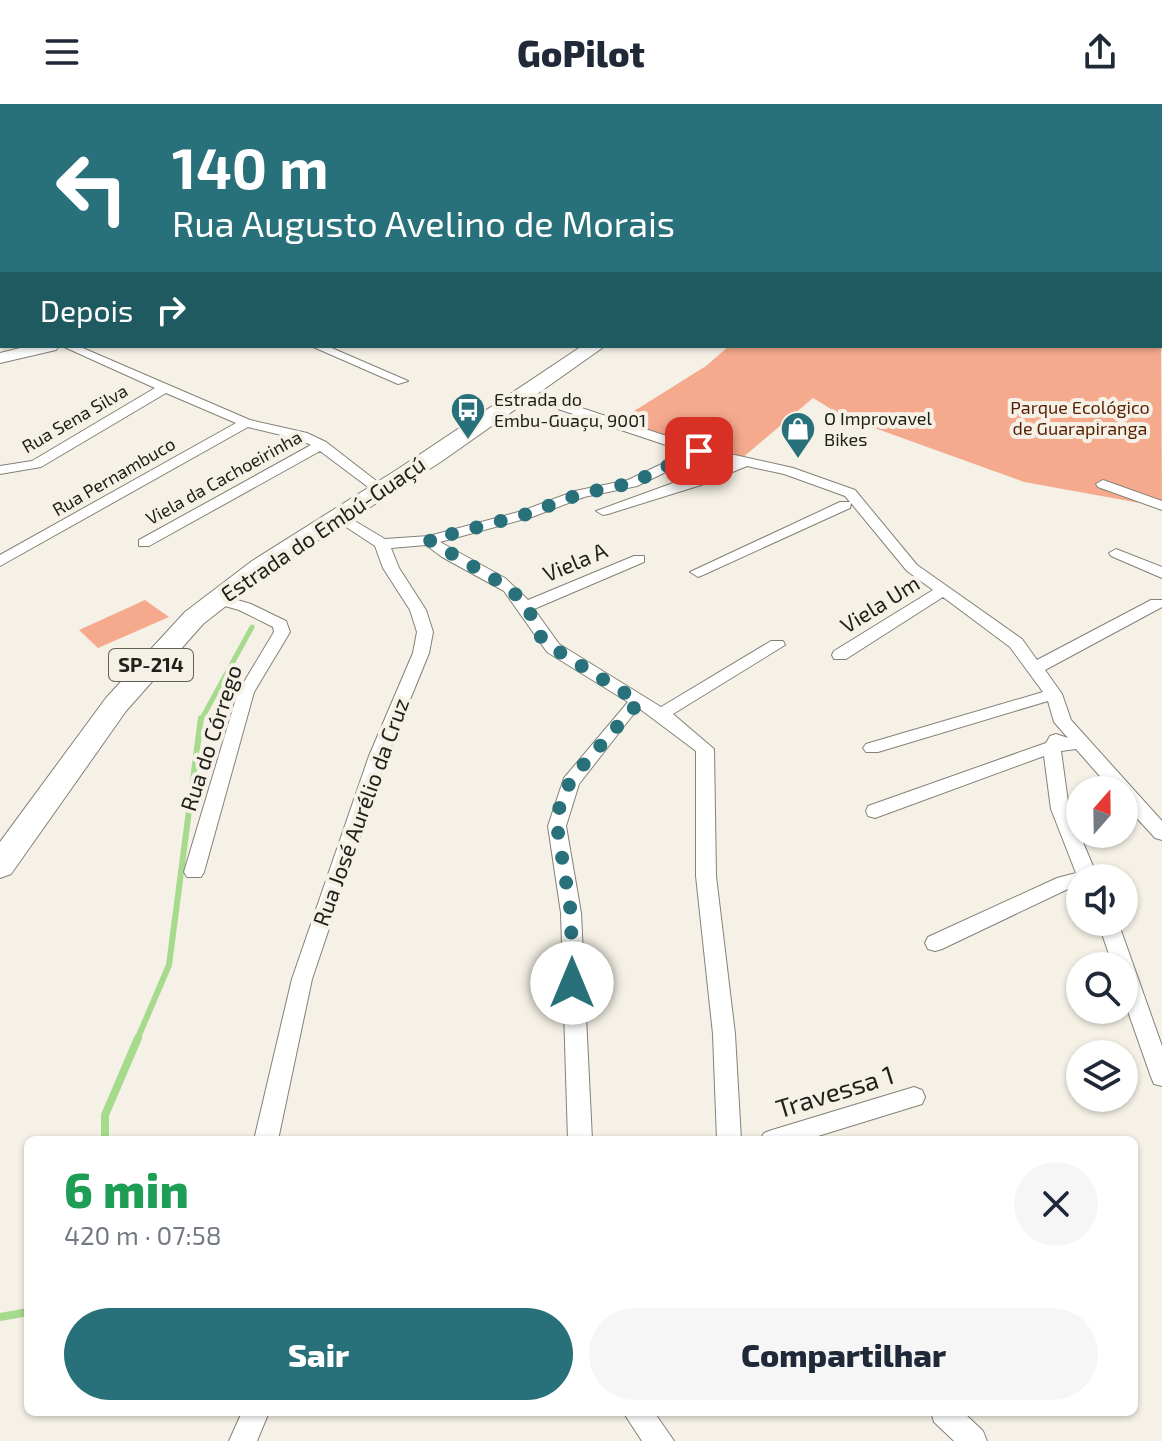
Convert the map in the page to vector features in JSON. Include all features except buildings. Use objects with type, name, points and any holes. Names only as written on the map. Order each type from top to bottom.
[{"type":"main road","name":"Estrada do Embú-Guaçú","points":[[2,860],[114,709],[172,640],[217,599],[243,577],[381,490],[592,348]]},
{"type":"street","points":[[0,358],[42,348]]},
{"type":"street","points":[[73,348],[246,423],[302,436],[321,445],[381,490]]},
{"type":"street","points":[[322,348],[402,381]]},
{"type":"street","name":"Rua Sena Silva","points":[[0,470],[36,464],[165,388]]},
{"type":"street","points":[[526,394],[699,451],[812,478],[850,502],[912,568],[1016,643],[1054,694],[1063,722],[1110,776]]},
{"type":"street","name":"Rua Pernambuco","points":[[0,561],[246,423]]},
{"type":"street","name":"Viela da Cachoeirinha","points":[[144,543],[321,445]]},
{"type":"street","points":[[338,517],[382,544],[429,540],[527,514],[580,494],[632,483],[699,451]]},
{"type":"street","points":[[603,511],[696,482],[744,462]]},
{"type":"street","points":[[1103,484],[1162,506]]},
{"type":"street","points":[[698,572],[850,502]]},
{"type":"street","points":[[429,540],[499,581],[527,606],[540,636],[553,648],[661,714],[707,754],[706,876],[724,1034],[729,1136]]},
{"type":"street","name":"Rua José Aurélio da Cruz","points":[[267,1136],[302,979],[378,756],[421,653],[425,632],[418,610],[391,568],[382,544]]},
{"type":"street","points":[[1116,553],[1162,573]]},
{"type":"street","name":"Viela A","points":[[527,606],[639,559]]},
{"type":"street","name":"Viela Um","points":[[840,655],[944,590]]},
{"type":"street","name":"Rua do Córrego","points":[[194,872],[246,692],[282,632],[280,624],[245,607],[217,599]]},
{"type":"street","points":[[1035,668],[1157,603]]},
{"type":"street","points":[[661,714],[777,645]]},
{"type":"street","points":[[872,748],[1054,694]]},
{"type":"street","points":[[580,1136],[571,913],[557,826],[570,782],[639,702]]},
{"type":"street","points":[[1063,722],[1052,747],[1060,809],[1082,864]]},
{"type":"street","points":[[875,811],[1052,747],[1081,742]]},
{"type":"street","points":[[1138,807],[1162,833]]},
{"type":"street","points":[[935,943],[1066,883]]},
{"type":"street","points":[[1138,1010],[1162,1077]]},
{"type":"street","name":"Travessa 1","points":[[785,1136],[914,1097]]},
{"type":"street","points":[[243,1441],[254,1416]]},
{"type":"street","points":[[639,1416],[660,1441]]},
{"type":"street","points":[[948,1416],[973,1441]]},
{"type":"green space","name":"Parque Ecológico de Guarapiranga","points":[[727,348],[1161,348],[1162,507],[1024,482],[844,417],[813,398],[741,459],[699,451],[618,421],[706,366]]},
{"type":"green space","points":[[145,600],[169,617],[98,648],[79,630]]},
{"type":"waterway","points":[[201,720],[252,627]]},
{"type":"waterway","points":[[137,1040],[169,965],[201,718]]},
{"type":"waterway","points":[[105,1136],[105,1115],[138,1038]]},
{"type":"waterway","points":[[0,1317],[24,1313]]},
{"type":"place","name":"Estrada do Embu-Guaçu, 9001","points":[[468,441]]},
{"type":"place","name":"O Improvavel Bikes","points":[[798,460]]},
{"type":"route","points":[[572,983],[571,913],[559,844],[559,809],[564,792],[577,772],[626,712],[639,702],[553,648],[540,636],[527,606],[509,588],[481,569],[441,550],[429,540],[527,514],[580,494],[632,483],[699,451]]}]
